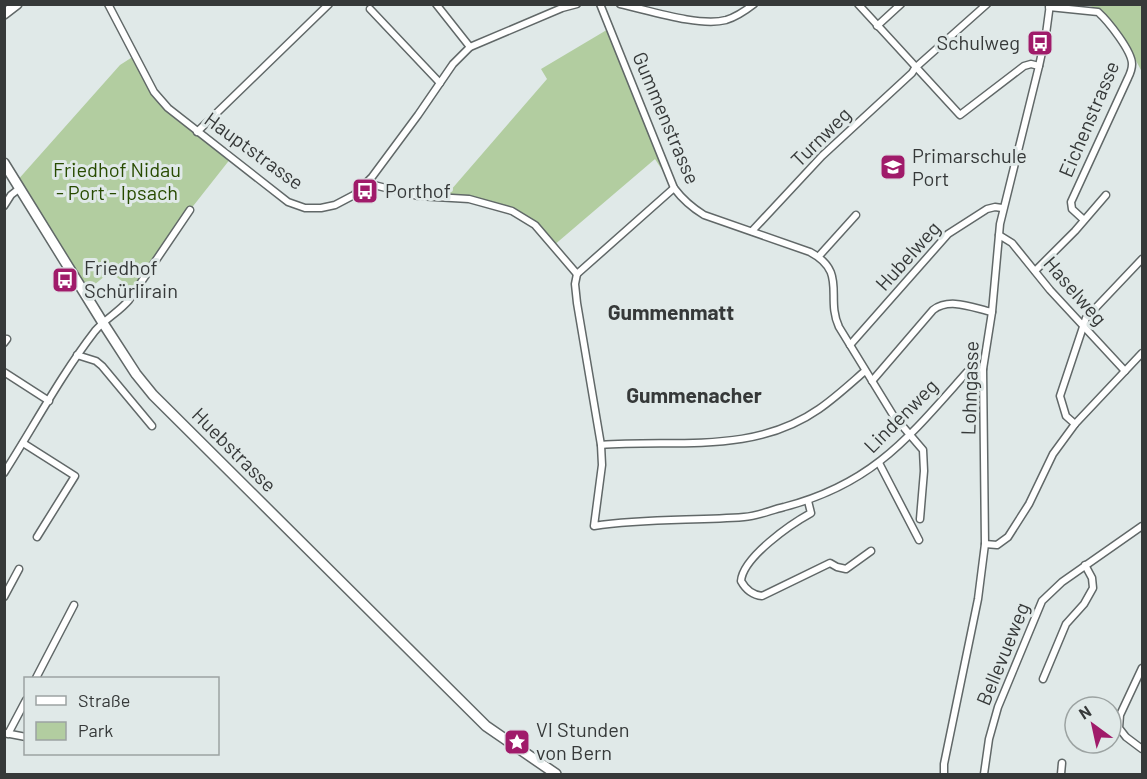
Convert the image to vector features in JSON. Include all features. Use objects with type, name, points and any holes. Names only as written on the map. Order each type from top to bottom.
[{"type":"main road","points":[[4,14],[17,4]]},
{"type":"main road","name":"Huebstrasse","points":[[4,163],[103,323],[136,374],[153,395],[486,726],[556,774]]},
{"type":"street","name":"Hauptstrasse","points":[[108,4],[154,92],[168,108],[278,195],[288,202],[305,208],[335,205],[354,195],[366,183],[418,115],[453,64],[470,47],[562,8],[577,4]]},
{"type":"street","points":[[197,132],[329,4]]},
{"type":"street","points":[[436,4],[470,47]]},
{"type":"street","name":"Gummenstrasse","points":[[600,4],[674,188],[689,206],[704,215],[819,256]]},
{"type":"street","points":[[620,4],[702,22],[725,20],[744,13],[754,4]]},
{"type":"street","points":[[858,4],[960,116],[1024,66],[1031,64],[1039,66]]},
{"type":"street","points":[[877,26],[901,4]]},
{"type":"street","name":"Turnweg","points":[[752,231],[821,158],[915,68],[987,4]]},
{"type":"street","name":"Lohngasse","points":[[944,774],[944,764],[978,599],[985,544],[983,369],[992,312],[1002,208],[1020,146],[1047,29],[1050,6]]},
{"type":"street","name":"Eichenstrasse","points":[[1050,6],[1098,12],[1132,61],[1128,78],[1071,202],[1072,209],[1084,220]]},
{"type":"street","points":[[370,9],[440,83]]},
{"type":"street","points":[[366,183],[418,196],[469,199],[512,211],[535,225],[577,274]]},
{"type":"street","points":[[4,206],[11,195],[20,188]]},
{"type":"street","points":[[674,188],[577,274],[575,284],[577,303],[601,445],[635,442],[716,443],[762,435],[790,425],[819,409],[865,371]]},
{"type":"street","points":[[1035,271],[1106,195]]},
{"type":"street","name":"Hubelweg","points":[[850,345],[948,234],[987,209],[1002,208]]},
{"type":"street","points":[[4,473],[77,355],[103,323],[129,300],[190,210]]},
{"type":"street","points":[[856,215],[819,256],[832,273],[834,280],[837,322],[893,415],[922,450],[924,471],[920,519]]},
{"type":"street","name":"Haselweg","points":[[999,235],[1012,243],[1083,327],[1125,371]]},
{"type":"street","points":[[1075,424],[1066,416],[1060,396],[1086,318],[1143,259]]},
{"type":"street","points":[[872,381],[940,304],[948,303],[992,312]]},
{"type":"street","points":[[985,544],[997,545],[1008,537],[1029,504],[1053,454],[1075,424],[1143,353]]},
{"type":"street","points":[[77,355],[96,361],[102,366],[152,426]]},
{"type":"street","name":"Lindenweg","points":[[601,445],[602,465],[594,526],[628,521],[747,517],[807,501],[851,482],[879,463],[910,436],[967,372],[983,369]]},
{"type":"street","points":[[4,372],[49,401]]},
{"type":"street","points":[[23,443],[75,476],[37,537]]},
{"type":"street","points":[[879,463],[919,540]]},
{"type":"street","points":[[807,501],[811,513],[787,526],[744,569],[741,581],[748,591],[762,596],[830,563],[846,569],[871,551]]},
{"type":"street","name":"Bellevueweg","points":[[984,774],[989,739],[998,707],[1042,601],[1053,589],[1085,565],[1143,526]]},
{"type":"street","points":[[1043,679],[1066,624],[1084,604],[1093,588],[1092,578],[1085,565]]},
{"type":"street","points":[[4,597],[20,569]]},
{"type":"street","points":[[37,677],[74,605]]},
{"type":"street","points":[[1143,668],[1120,715],[1119,728],[1143,749]]},
{"type":"street","points":[[24,703],[6,734],[24,737]]},
{"type":"street","points":[[1061,774],[1062,763]]},
{"type":"green space","points":[[1090,4],[1142,5],[1142,72],[1125,40],[1102,10]]},
{"type":"green space","points":[[610,28],[674,188],[655,159],[553,246],[534,225],[503,208],[480,202],[444,198],[547,79],[541,69]]},
{"type":"green space","name":"Friedhof Nidau - Port - Ipsach","points":[[134,56],[165,105],[231,158],[190,210],[135,291],[114,275],[106,275],[88,290],[29,193],[16,182],[120,65]]},
{"type":"place","name":"Schulweg","points":[[1040,43]]},
{"type":"place","name":"Primarschule Port","points":[[893,167]]},
{"type":"place","name":"Porthof","points":[[365,191]]},
{"type":"place","name":"Friedhof Schürlirain","points":[[65,280]]},
{"type":"place","name":"VI Stunden von Bern","points":[[517,742]]},
{"type":"district","name":"Gummenmatt","points":[[671,313]]},
{"type":"district","name":"Gummenacher","points":[[694,396]]}]
